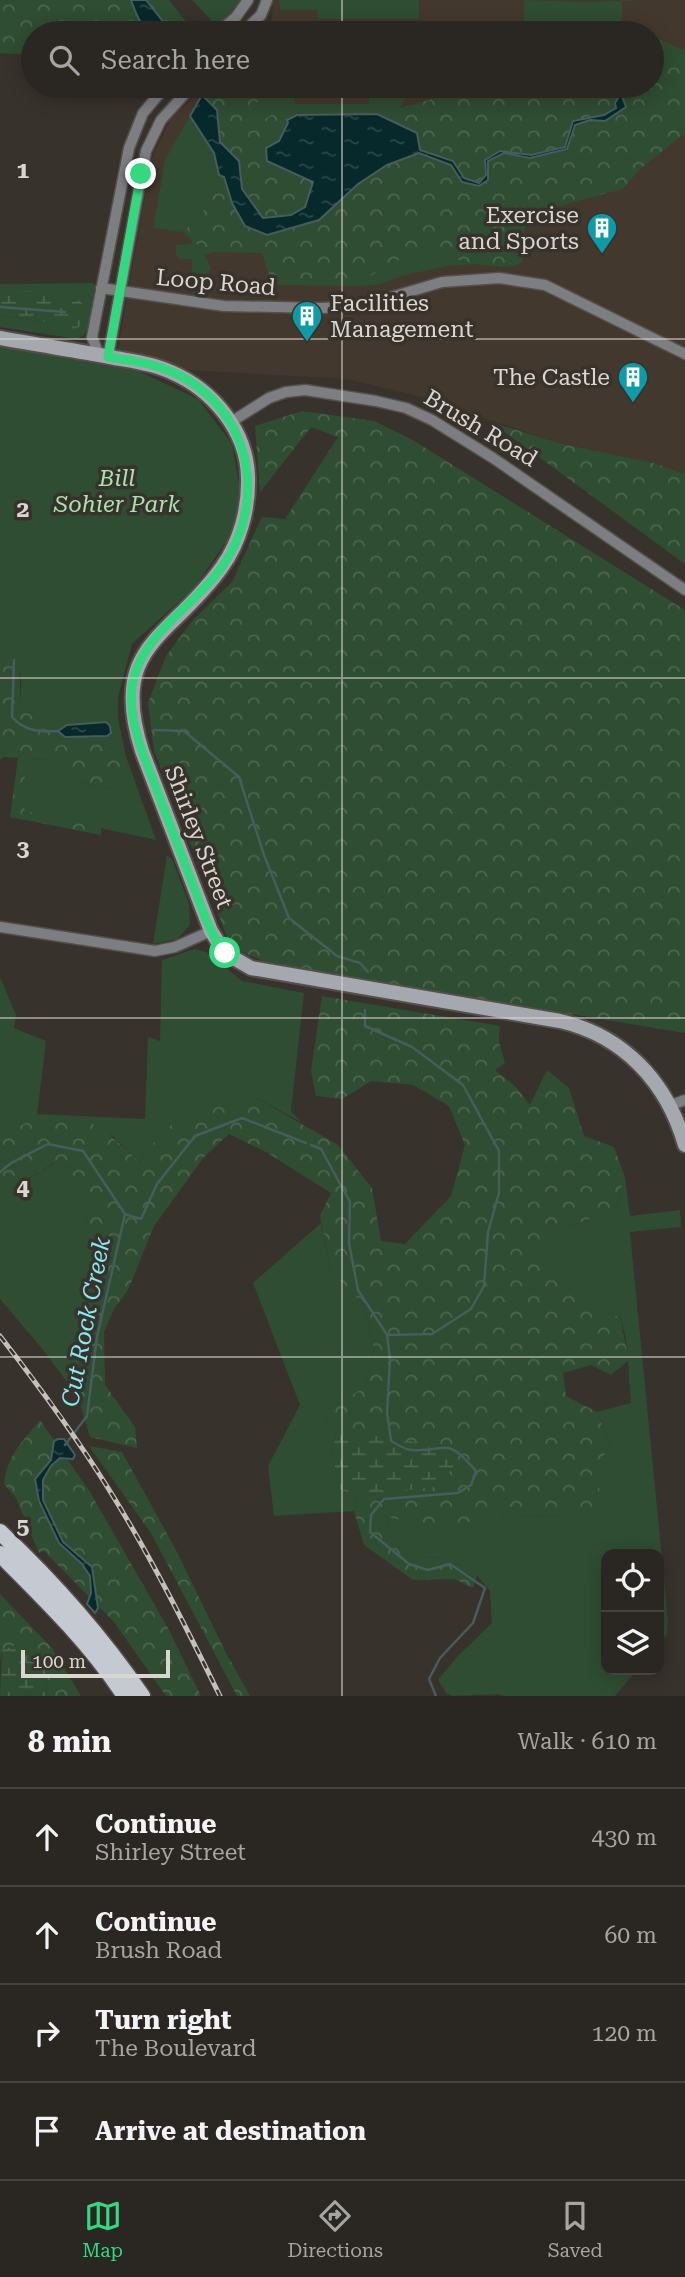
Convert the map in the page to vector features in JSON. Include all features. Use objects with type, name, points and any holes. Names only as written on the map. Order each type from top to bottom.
[{"type":"main road","points":[[0,1532],[142,1696]]},
{"type":"main road","points":[[0,1554],[55,1598]]},
{"type":"main road","points":[[111,1663],[125,1696]]},
{"type":"street","points":[[231,21],[248,0]]},
{"type":"street","points":[[255,21],[261,15],[267,0]]},
{"type":"street","points":[[104,356],[92,337],[101,288],[133,137],[142,113],[155,98]]},
{"type":"street","points":[[104,356],[146,151],[160,120],[180,98]]},
{"type":"street","name":"Loop Road","points":[[101,288],[225,306],[322,308],[360,306],[442,282],[499,278],[545,285],[685,354]]},
{"type":"street","points":[[34,344],[69,347],[82,344],[92,337]]},
{"type":"street","points":[[0,338],[104,356]]},
{"type":"street","name":"Shirley Street","points":[[104,356],[146,363],[170,371],[197,386],[231,422],[241,441],[248,470],[247,496],[239,535],[223,566],[212,580],[154,639],[136,670],[131,700],[142,751],[211,932],[225,953],[251,968],[560,1021],[584,1028],[620,1047],[678,1102],[685,1144]]},
{"type":"street","name":"Brush Road","points":[[231,422],[269,398],[305,390],[406,408],[432,420],[493,458],[685,590]]},
{"type":"street","points":[[0,927],[155,951],[175,947],[211,932]]},
{"type":"shaded area","points":[[273,0],[685,0],[685,474],[650,462],[562,444],[418,396],[347,379],[189,370],[117,354],[152,158],[172,117],[193,98],[664,98],[664,21],[270,21]]},
{"type":"green space","points":[[0,0],[169,0],[186,21],[21,21],[21,54],[0,53]]},
{"type":"green space","points":[[192,0],[242,0],[224,21],[212,21]]},
{"type":"green space","points":[[279,0],[419,0],[419,19],[318,19],[317,10],[280,10]]},
{"type":"green space","points":[[524,0],[622,1],[622,21],[524,21]]},
{"type":"green space","points":[[664,41],[685,51],[685,133],[639,170],[623,189],[558,206],[529,223],[524,230],[526,237],[522,262],[515,266],[475,264],[431,254],[395,261],[355,286],[272,285],[262,253],[215,252],[204,255],[198,245],[183,232],[203,212],[219,175],[224,176],[231,202],[245,227],[267,236],[319,220],[358,184],[387,165],[420,153],[417,133],[388,119],[400,108],[436,98],[664,98]]},
{"type":"green space","points":[[205,98],[256,98],[259,100],[252,114],[257,124],[281,109],[295,112],[297,115],[287,120],[279,141],[266,148],[268,161],[313,182],[305,207],[291,215],[262,218],[242,189],[239,161],[220,142],[217,110]]},
{"type":"green space","points":[[253,98],[294,98],[295,104],[369,104],[369,98],[405,98],[400,108],[388,119],[377,114],[297,115],[294,112],[257,124],[252,114],[259,100]]},
{"type":"green space","points":[[190,116],[214,153],[219,175],[203,212],[183,232],[153,228],[165,160]]},
{"type":"green space","points":[[192,239],[211,267],[207,280],[197,294],[192,293],[192,259],[180,259],[176,255],[176,245],[191,244]]},
{"type":"green space","points":[[431,254],[475,264],[448,266],[405,275],[377,285],[355,286],[395,261]]},
{"type":"green space","points":[[93,283],[95,286],[88,329],[77,339],[0,327],[0,316],[43,321],[57,328],[51,292],[0,292],[0,284]]},
{"type":"green space","points":[[45,291],[67,295],[85,306],[83,324],[74,330],[57,328],[43,321],[0,316],[0,292]]},
{"type":"green space","name":"Bill Sohier Park","points":[[0,347],[138,371],[198,399],[232,444],[240,489],[234,531],[194,588],[132,644],[118,697],[118,719],[126,756],[98,741],[60,741],[53,728],[21,704],[21,676],[8,642],[0,647]]},
{"type":"green space","points":[[302,411],[374,421],[411,439],[685,610],[685,1033],[270,964],[231,947],[154,751],[148,703],[166,656],[192,621],[232,582],[262,517],[285,519],[338,437],[311,427],[260,492],[255,426]]},
{"type":"green space","points":[[491,422],[562,444],[650,462],[685,474],[685,564]]},
{"type":"green space","points":[[8,642],[18,644],[21,704],[53,728],[60,741],[98,741],[126,756],[128,762],[115,789],[78,782],[50,760],[31,759],[20,792],[25,811],[101,828],[101,835],[10,817],[18,758],[3,757],[0,760],[0,647]]},
{"type":"green space","points":[[31,759],[50,760],[78,782],[115,789],[128,762],[156,840],[25,812],[20,792]]},
{"type":"green space","points":[[167,855],[172,859],[189,904],[190,925],[177,939],[153,944]]},
{"type":"green space","points":[[195,949],[206,952],[242,981],[304,993],[291,1111],[301,1122],[255,1097],[186,1118],[164,1129],[139,1162],[113,1136],[42,1118],[0,1136],[0,977],[16,1015],[14,1028],[46,1041],[37,1114],[145,1119],[148,1037],[160,1041],[162,960]]},
{"type":"green space","points":[[322,996],[500,1026],[499,1042],[505,1063],[495,1070],[515,1086],[530,1105],[547,1070],[569,1088],[584,1136],[614,1147],[625,1177],[615,1209],[561,1230],[540,1260],[559,1283],[620,1318],[629,1360],[611,1375],[591,1365],[563,1373],[566,1396],[597,1412],[611,1447],[594,1466],[603,1505],[579,1516],[509,1515],[441,1527],[386,1517],[388,1529],[422,1558],[449,1557],[477,1576],[473,1588],[454,1579],[413,1580],[364,1545],[354,1511],[356,1496],[384,1492],[368,1435],[336,1435],[322,1413],[365,1387],[374,1349],[364,1305],[331,1272],[320,1216],[331,1193],[266,1152],[229,1134],[204,1157],[154,1226],[128,1290],[114,1309],[104,1332],[105,1385],[135,1427],[137,1448],[90,1437],[78,1397],[87,1304],[100,1287],[100,1272],[94,1267],[84,1201],[54,1163],[8,1191],[0,1202],[0,1136],[30,1122],[55,1115],[83,1120],[107,1133],[139,1162],[164,1129],[221,1099],[255,1097],[338,1145],[372,1188],[381,1241],[405,1244],[451,1196],[465,1145],[449,1106],[413,1085],[371,1081],[342,1099],[316,1096],[311,1071]]},
{"type":"green space","points":[[55,1163],[84,1201],[94,1266],[100,1272],[97,1289],[88,1302],[84,1318],[78,1397],[0,1299],[0,1202],[8,1191]]},
{"type":"green space","points":[[625,1177],[630,1216],[680,1210],[681,1227],[630,1232],[661,1549],[601,1549],[601,1675],[633,1675],[615,1696],[453,1696],[446,1693],[438,1680],[492,1623],[490,1591],[477,1576],[449,1557],[422,1558],[388,1529],[386,1517],[441,1526],[510,1515],[579,1516],[594,1465],[611,1447],[597,1412],[631,1403],[626,1338],[620,1318],[559,1283],[539,1260],[561,1230],[615,1209]]},
{"type":"green space","points":[[321,1223],[331,1272],[364,1305],[374,1349],[365,1387],[322,1413],[336,1435],[332,1452],[339,1489],[356,1496],[354,1511],[274,1516],[268,1466],[300,1405],[253,1283]]},
{"type":"green space","points":[[40,1420],[90,1492],[169,1630],[201,1696],[166,1696],[114,1622],[44,1551],[39,1553],[16,1498],[4,1484],[12,1457]]},
{"type":"green space","points":[[336,1435],[368,1435],[427,1444],[456,1465],[436,1487],[356,1496],[339,1489],[332,1452]]},
{"type":"green space","points":[[89,1446],[122,1452],[177,1552],[250,1696],[237,1696],[151,1533]]},
{"type":"green space","points":[[664,1579],[668,1620],[667,1634],[664,1638]]},
{"type":"green space","points":[[0,1594],[52,1648],[81,1696],[46,1696],[47,1674],[28,1641],[2,1650],[0,1661]]},
{"type":"green space","points":[[28,1641],[47,1674],[46,1696],[0,1696],[2,1650]]},
{"type":"water","points":[[131,0],[146,0],[163,21],[140,21]]},
{"type":"water","points":[[200,98],[205,98],[217,110],[220,142],[239,161],[242,189],[263,218],[291,215],[305,207],[313,182],[267,161],[266,148],[279,141],[287,120],[297,115],[377,114],[417,133],[420,150],[453,161],[464,178],[479,183],[486,175],[485,160],[500,151],[531,155],[565,147],[573,121],[604,115],[616,108],[618,98],[623,98],[626,107],[605,121],[590,120],[575,125],[567,149],[530,158],[504,153],[488,161],[488,180],[479,186],[462,182],[451,165],[419,153],[387,165],[358,184],[319,220],[267,235],[245,226],[232,203],[224,177],[219,175],[214,153],[190,116]]},
{"type":"water","points":[[106,722],[111,733],[107,736],[65,737],[58,731],[67,725]]},
{"type":"water","points":[[64,1439],[75,1455],[73,1459],[60,1458],[51,1466],[43,1480],[43,1500],[63,1542],[92,1567],[98,1608],[95,1613],[87,1604],[91,1593],[90,1576],[82,1564],[59,1543],[39,1501],[35,1479],[51,1460],[54,1441]]},
{"type":"waterway","points":[[0,307],[65,312]]},
{"type":"waterway","points":[[14,660],[12,717],[28,728],[59,731]]},
{"type":"waterway","points":[[154,730],[184,731],[239,777],[264,855],[289,918],[337,956],[360,963],[368,972]]},
{"type":"waterway","points":[[365,1010],[365,1026],[412,1047],[463,1085],[499,1151],[499,1193],[488,1232],[484,1286],[471,1309],[432,1334],[387,1335]]},
{"type":"waterway","points":[[0,1172],[11,1163],[48,1144],[83,1151],[125,1214],[141,1219],[157,1184],[195,1136],[242,1118],[306,1143]]},
{"type":"waterway","points":[[311,1145],[321,1149],[350,1202],[349,1243],[358,1290],[387,1335],[390,1359],[387,1412],[391,1441],[409,1450],[452,1449],[476,1471],[471,1485],[458,1493],[384,1499],[371,1515],[370,1532],[409,1564],[428,1570],[450,1564],[485,1588],[473,1623],[440,1658],[429,1679],[436,1696]]},
{"type":"waterway","name":"Cut Rock Creek","points":[[65,1445],[87,1416],[97,1337],[125,1214]]},
{"type":"railway","points":[[0,1336],[56,1411],[108,1488],[153,1565],[220,1696]]},
{"type":"place","name":"Exercise and Sports","points":[[602,255]]},
{"type":"place","name":"Facilities Management","points":[[307,343]]},
{"type":"place","name":"The Castle","points":[[633,404]]},
{"type":"route","points":[[141,174],[108,357],[146,363],[170,371],[197,386],[216,403],[231,422],[241,441],[248,470],[244,513],[232,551],[212,580],[154,639],[136,670],[131,700],[142,751],[207,922],[225,953]]}]
